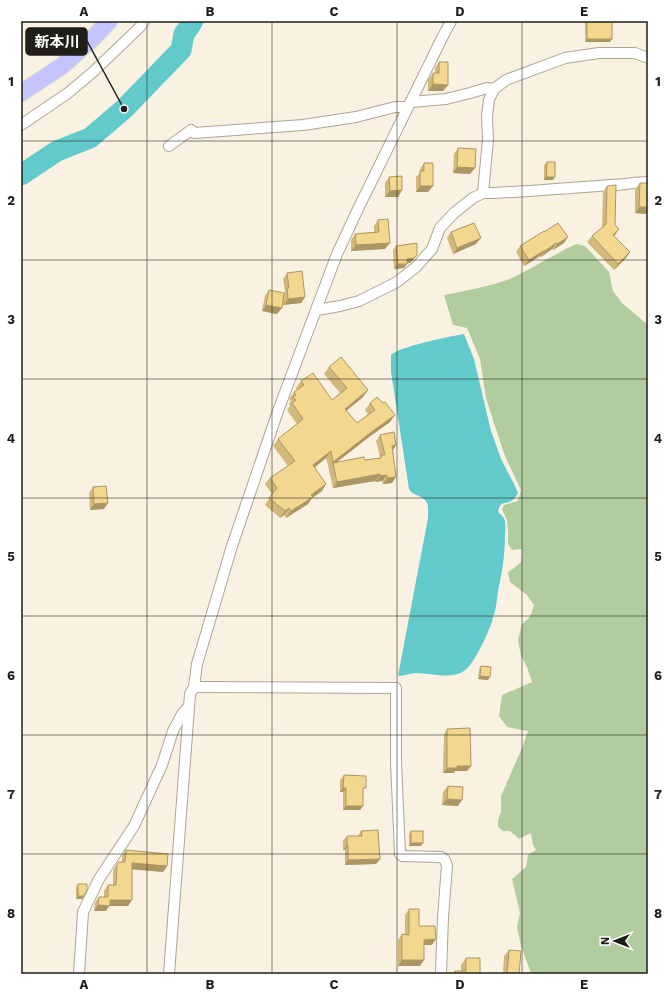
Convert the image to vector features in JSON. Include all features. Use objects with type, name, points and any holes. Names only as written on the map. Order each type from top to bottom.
[{"type":"main road","points":[[21,92],[62,66],[93,38],[109,21]]},
{"type":"street","points":[[21,125],[68,94],[104,62],[140,27],[144,21]]},
{"type":"street","points":[[169,974],[190,694],[194,687],[197,664],[232,546],[278,411],[337,254],[451,21]]},
{"type":"street","points":[[483,193],[488,139],[487,116],[489,100],[494,89],[506,80],[565,58],[599,53],[634,53],[648,58]]},
{"type":"street","points":[[169,146],[191,130],[194,133],[303,125],[356,117],[395,107],[446,99],[470,94],[487,88],[494,89]]},
{"type":"street","points":[[316,310],[359,301],[396,282],[416,267],[432,249],[440,228],[454,213],[473,198],[483,193],[566,189],[619,185],[631,182],[648,182]]},
{"type":"street","points":[[194,687],[396,688],[396,762],[400,854],[402,856],[441,857],[445,860],[447,866],[441,974]]},
{"type":"street","points":[[80,974],[82,912],[99,879],[134,826],[162,765],[173,732],[182,714],[189,706]]},
{"type":"green space","points":[[576,244],[585,246],[609,272],[613,291],[622,303],[648,325],[648,974],[531,974],[521,946],[517,927],[520,913],[512,879],[526,867],[528,855],[536,850],[533,845],[531,833],[519,839],[510,831],[503,831],[498,827],[498,820],[501,812],[501,796],[528,731],[507,727],[499,716],[502,695],[532,682],[527,667],[521,656],[518,640],[522,624],[530,617],[534,605],[527,595],[510,582],[508,572],[521,562],[522,549],[512,550],[508,544],[507,521],[502,509],[504,505],[518,501],[521,490],[505,456],[486,398],[480,359],[467,328],[453,325],[444,295],[481,287],[516,276]]},
{"type":"water","points":[[464,334],[474,359],[491,431],[501,459],[518,493],[513,500],[502,504],[498,512],[505,521],[502,571],[494,615],[489,630],[472,662],[459,674],[447,676],[412,673],[398,676],[428,518],[428,510],[426,501],[411,492],[409,489],[391,372],[391,355],[411,346]]},
{"type":"building","points":[[587,21],[612,21],[612,39],[587,39]]},
{"type":"building","points":[[439,62],[448,62],[448,85],[433,84],[433,73],[439,73]]},
{"type":"building","points":[[458,148],[476,149],[475,168],[457,167]]},
{"type":"building","points":[[547,162],[555,162],[555,177],[546,177]]},
{"type":"building","points":[[424,163],[433,163],[433,186],[420,186],[420,171],[424,171]]},
{"type":"building","points":[[402,176],[402,190],[390,191],[389,177]]},
{"type":"building","points":[[640,183],[648,183],[648,207],[639,207]]},
{"type":"building","points":[[616,185],[615,225],[619,229],[613,235],[630,252],[618,264],[592,236],[606,224],[607,186]]},
{"type":"building","points":[[388,219],[390,243],[356,245],[355,234],[379,232],[378,220]]},
{"type":"building","points":[[474,223],[481,238],[457,248],[451,232]]},
{"type":"building","points":[[558,223],[568,237],[529,260],[520,246]]},
{"type":"building","points":[[417,243],[417,255],[414,258],[407,259],[407,264],[398,264],[396,246]]},
{"type":"building","points":[[302,271],[305,297],[288,299],[287,288],[289,288],[287,273]]},
{"type":"building","points":[[269,290],[284,293],[282,308],[266,305]]},
{"type":"building","points":[[341,357],[368,390],[345,409],[357,423],[375,410],[370,403],[377,397],[383,403],[385,402],[395,415],[333,462],[331,451],[313,465],[326,484],[311,495],[313,497],[291,511],[289,508],[285,511],[269,498],[277,488],[270,478],[295,461],[278,439],[303,419],[292,403],[296,400],[293,397],[296,395],[294,392],[304,385],[301,381],[313,373],[332,400],[347,388],[329,367]]},
{"type":"building","points":[[394,432],[396,445],[392,446],[396,477],[387,478],[387,475],[380,476],[380,474],[337,482],[333,463],[364,457],[365,460],[381,458],[381,455],[385,455],[380,435]]},
{"type":"building","points":[[106,486],[108,503],[94,504],[93,487]]},
{"type":"building","points":[[481,666],[491,667],[490,677],[480,676]]},
{"type":"building","points":[[470,728],[471,766],[447,768],[447,729]]},
{"type":"building","points":[[344,775],[366,776],[366,788],[363,788],[363,806],[346,806],[346,788],[343,788]]},
{"type":"building","points":[[448,786],[463,787],[462,800],[447,799]]},
{"type":"building","points":[[378,830],[380,859],[348,860],[347,836],[362,836],[361,831]]},
{"type":"building","points":[[411,831],[423,831],[423,843],[411,843]]},
{"type":"building","points":[[126,850],[168,854],[167,866],[132,863],[132,900],[110,900],[110,906],[98,905],[99,897],[108,897],[108,885],[116,885],[117,864],[119,862],[125,862]]},
{"type":"building","points":[[78,884],[87,884],[87,890],[84,896],[78,896]]},
{"type":"building","points":[[409,909],[419,909],[419,926],[435,926],[436,939],[424,940],[424,960],[402,960],[402,934],[409,935]]},
{"type":"building","points":[[509,950],[521,951],[519,974],[507,974]]},
{"type":"building","points":[[466,958],[480,958],[480,974],[455,974],[455,971],[466,971]]},
{"type":"waterway","points":[[21,175],[57,151],[90,138],[124,109],[181,50],[184,34],[193,21]]},
{"type":"place","name":"新本川","points":[[124,109]]}]
